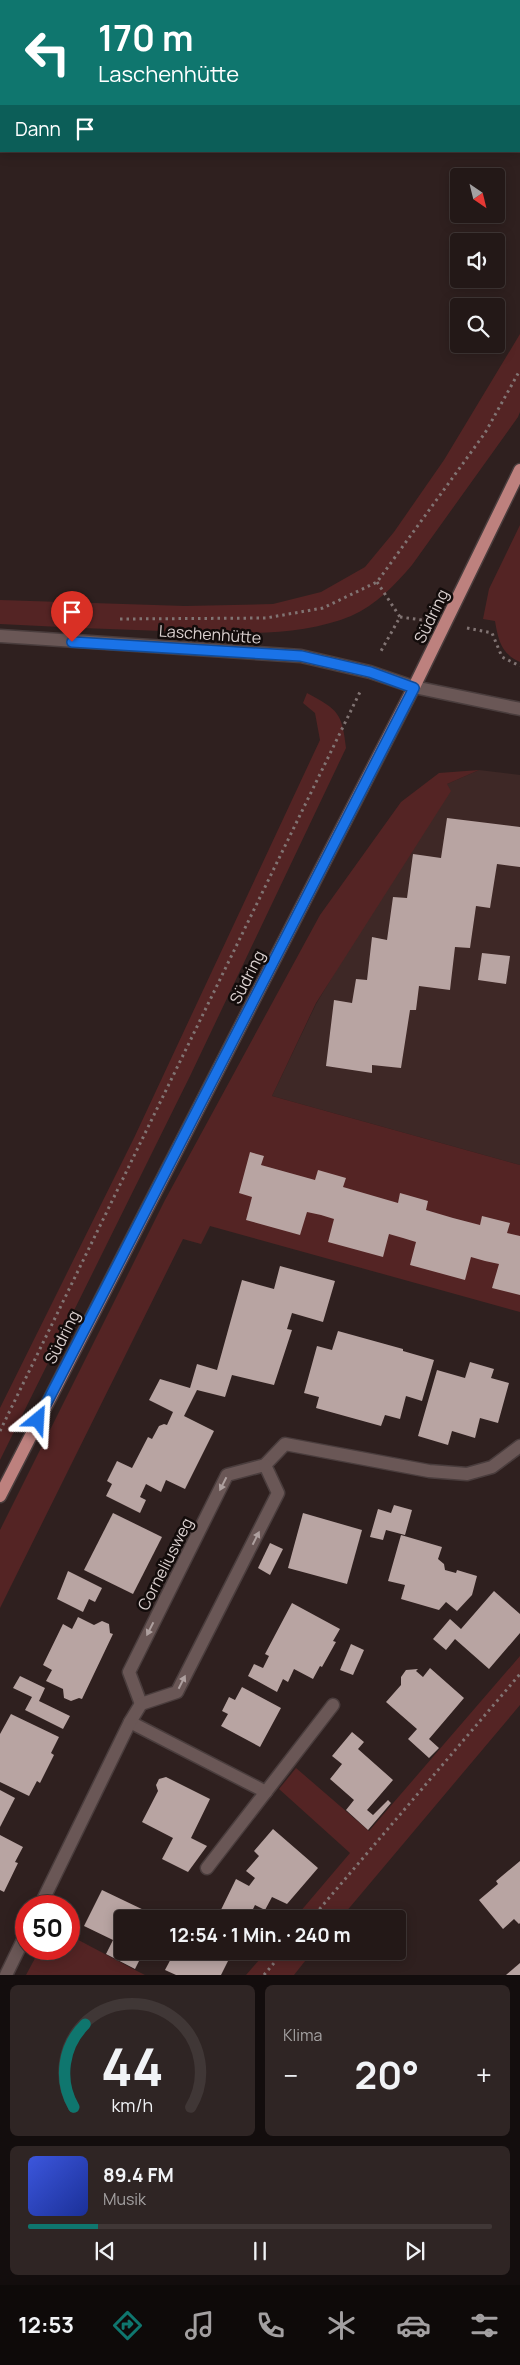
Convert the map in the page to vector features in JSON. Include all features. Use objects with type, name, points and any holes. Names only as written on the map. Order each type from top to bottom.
[{"type":"main road","name":"Südring","points":[[0,1496],[414,688],[520,470]]},
{"type":"street","name":"Laschenhütte","points":[[0,636],[301,656],[370,672],[414,688],[520,709]]},
{"type":"street","points":[[45,1895],[130,1722],[142,1704],[177,1692],[278,1493],[265,1466],[285,1444],[429,1471],[467,1474],[492,1467],[520,1446]]},
{"type":"street","name":"Corneliusweg","points":[[142,1704],[129,1672],[227,1475],[265,1466]]},
{"type":"street","points":[[207,1868],[333,1705]]},
{"type":"street","points":[[130,1722],[266,1792]]},
{"type":"street","points":[[6,1975],[15,1957]]},
{"type":"path","points":[[112,619],[266,618],[322,608],[377,582],[484,433],[520,370]]},
{"type":"path","points":[[0,1432],[370,672],[400,617],[377,582]]},
{"type":"path","points":[[320,1910],[520,1674]]},
{"type":"path","points":[[264,1975],[276,1960]]},
{"type":"shaded area","points":[[520,334],[520,412],[518,417],[412,565],[399,580],[369,606],[351,616],[329,623],[306,628],[258,633],[210,633],[0,624],[0,600],[185,606],[273,604],[321,592],[365,567],[394,532],[444,460]]},
{"type":"shaded area","points":[[520,525],[520,662],[508,655],[499,640],[495,621],[483,619],[489,589]]},
{"type":"shaded area","points":[[307,693],[337,713],[343,727],[346,748],[191,1074],[0,1460],[0,1408],[134,1138],[320,740],[315,713],[303,703]]},
{"type":"shaded area","points":[[479,770],[520,775],[520,1165],[272,1096],[316,1004],[447,784]]},
{"type":"shaded area","points":[[479,770],[447,784],[451,791],[316,1003],[272,1096],[520,1165],[520,1312],[210,1226],[201,1244],[183,1239],[0,1608],[0,1530],[165,1200],[320,915],[401,802],[439,773]]},
{"type":"shaded area","points":[[520,1656],[520,1705],[348,1910],[302,1910],[350,1853],[279,1789],[296,1768],[369,1831]]},
{"type":"shaded area","points":[[80,1941],[145,1975],[26,1975],[34,1960],[80,1960]]},
{"type":"shaded area","points":[[259,1960],[306,1960],[294,1975],[246,1975]]},
{"type":"building","points":[[447,818],[520,827],[520,867],[497,864],[490,908],[476,906],[470,948],[455,947],[450,990],[419,986],[416,1010],[410,1010],[401,1068],[372,1065],[372,1073],[326,1066],[334,1000],[352,1003],[356,979],[367,980],[372,937],[387,940],[393,897],[407,898],[413,854],[441,858]]},
{"type":"building","points":[[482,953],[510,956],[506,984],[478,980]]},
{"type":"building","points":[[250,1152],[264,1156],[261,1165],[315,1180],[318,1170],[346,1178],[343,1187],[398,1203],[400,1193],[428,1201],[426,1210],[453,1218],[480,1225],[482,1216],[510,1223],[507,1233],[520,1236],[520,1295],[492,1288],[499,1264],[471,1257],[465,1280],[410,1265],[416,1242],[389,1234],[383,1257],[328,1242],[334,1219],[321,1215],[307,1212],[300,1235],[246,1220],[252,1197],[239,1193]]},
{"type":"building","points":[[280,1266],[335,1281],[323,1322],[292,1313],[287,1329],[292,1330],[274,1385],[232,1375],[225,1397],[197,1390],[184,1416],[214,1431],[185,1489],[166,1480],[161,1492],[146,1484],[140,1497],[146,1500],[140,1513],[106,1496],[112,1484],[107,1481],[117,1461],[132,1468],[148,1437],[152,1439],[159,1426],[167,1425],[173,1412],[149,1400],[160,1379],[190,1388],[197,1364],[217,1370],[242,1280],[274,1289]]},
{"type":"building","points":[[338,1331],[403,1349],[403,1351],[434,1360],[422,1401],[406,1396],[400,1419],[385,1415],[381,1426],[316,1408],[319,1397],[304,1393],[317,1346],[332,1350]]},
{"type":"building","points":[[470,1362],[494,1369],[491,1378],[509,1383],[498,1423],[480,1418],[475,1438],[452,1431],[448,1445],[418,1436],[437,1370],[465,1378]]},
{"type":"building","points":[[394,1505],[412,1510],[405,1535],[386,1530],[383,1540],[370,1537],[378,1509],[391,1513]]},
{"type":"building","points":[[113,1513],[162,1537],[133,1594],[84,1570]]},
{"type":"building","points":[[303,1513],[362,1530],[347,1584],[288,1568]]},
{"type":"building","points":[[401,1535],[442,1547],[438,1559],[444,1564],[445,1570],[456,1573],[457,1570],[477,1576],[472,1595],[457,1611],[446,1602],[439,1610],[401,1599],[405,1585],[388,1581]]},
{"type":"building","points":[[270,1543],[283,1549],[270,1575],[258,1568]]},
{"type":"building","points":[[68,1571],[102,1588],[95,1602],[89,1599],[83,1612],[57,1599]]},
{"type":"building","points":[[494,1591],[520,1614],[520,1633],[489,1669],[455,1639],[446,1650],[433,1639],[450,1619],[461,1629]]},
{"type":"building","points":[[292,1603],[340,1629],[333,1641],[336,1642],[313,1679],[294,1669],[288,1682],[283,1679],[277,1692],[248,1676],[254,1664],[263,1668],[269,1656],[265,1654]]},
{"type":"building","points":[[78,1617],[94,1625],[102,1621],[109,1624],[110,1633],[113,1634],[82,1699],[79,1698],[71,1701],[64,1698],[63,1689],[46,1681],[52,1670],[43,1665],[63,1624],[72,1629]]},
{"type":"building","points":[[351,1644],[364,1650],[353,1675],[340,1670]]},
{"type":"building","points":[[430,1668],[464,1698],[429,1739],[439,1748],[429,1758],[408,1739],[417,1729],[386,1702],[401,1685],[401,1677],[406,1670],[418,1669],[416,1671],[423,1677]]},
{"type":"building","points":[[20,1676],[45,1688],[39,1701],[70,1716],[63,1729],[25,1710],[32,1697],[13,1688]]},
{"type":"building","points":[[242,1687],[281,1708],[260,1747],[221,1726],[228,1714],[222,1711],[229,1697],[235,1700]]},
{"type":"building","points":[[11,1714],[59,1737],[51,1753],[54,1755],[40,1783],[37,1781],[29,1796],[0,1782],[0,1734]]},
{"type":"building","points":[[352,1732],[364,1742],[358,1749],[393,1780],[367,1810],[373,1815],[388,1800],[391,1803],[368,1830],[346,1810],[354,1800],[330,1779],[342,1764],[332,1756]]},
{"type":"building","points":[[166,1777],[210,1799],[191,1838],[207,1846],[188,1872],[162,1859],[173,1838],[142,1822],[158,1791],[156,1785],[159,1779]]},
{"type":"building","points":[[0,1790],[15,1798],[0,1827]]},
{"type":"building","points":[[273,1829],[318,1868],[287,1904],[272,1897],[265,1910],[255,1905],[252,1910],[221,1910],[236,1879],[249,1886],[255,1878],[246,1871],[259,1856],[254,1851]]},
{"type":"building","points":[[0,1835],[23,1847],[15,1862],[18,1863],[4,1892],[0,1890]]},
{"type":"building","points":[[520,1861],[520,1923],[514,1919],[503,1929],[479,1900],[498,1884],[496,1881]]},
{"type":"building","points":[[102,1890],[144,1910],[114,1910],[114,1958],[106,1954],[113,1940],[84,1926]]},
{"type":"building","points":[[118,1960],[140,1960],[135,1969]]},
{"type":"building","points":[[170,1960],[228,1960],[221,1975],[176,1975],[165,1970]]},
{"type":"building","points":[[520,1963],[520,1975],[506,1975]]},
{"type":"route","points":[[38,1420],[414,688],[370,672],[301,656],[72,642]]}]
